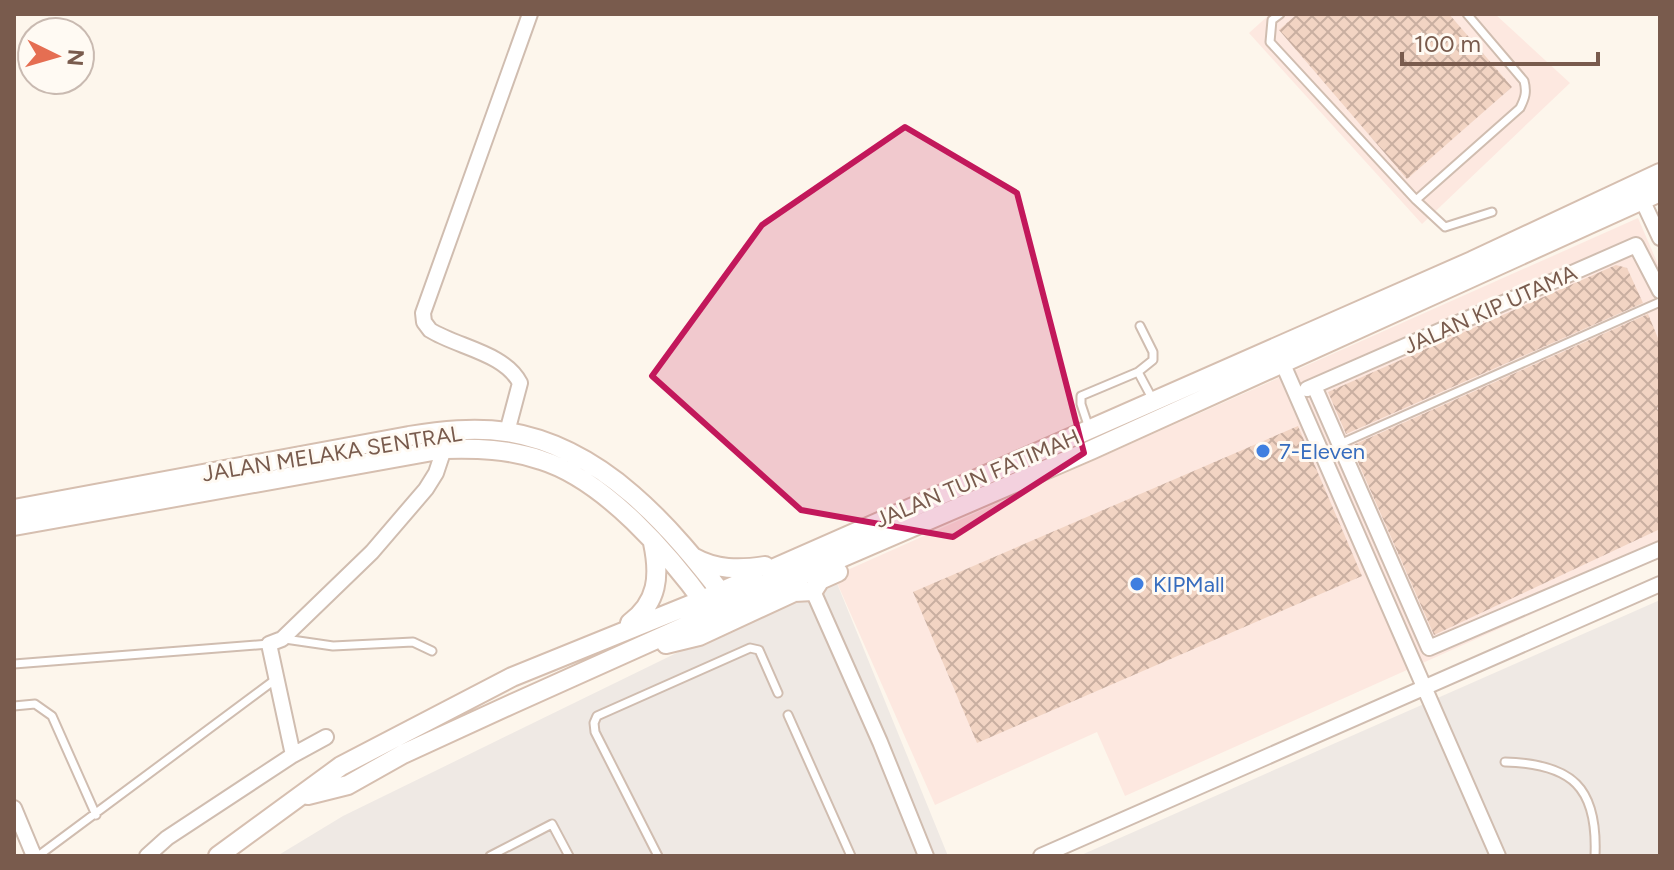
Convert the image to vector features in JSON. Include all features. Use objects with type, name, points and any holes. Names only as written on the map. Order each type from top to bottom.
[{"type":"main road","name":"JALAN TUN FATIMAH","points":[[725,598],[852,555],[1091,450],[1652,189]]},
{"type":"main road","name":"JALAN TUN FATIMAH","points":[[302,796],[348,785],[403,754],[647,644],[791,560],[1472,261],[1652,189]]},
{"type":"main road","name":"JALAN MELAKA SENTRAL","points":[[14,509],[409,436],[444,431],[507,432],[541,440],[600,469],[620,483],[663,523],[725,598]]},
{"type":"main road","name":"JALAN MELAKA SENTRAL","points":[[14,526],[444,449],[483,448],[542,460],[571,473],[653,542],[707,607]]},
{"type":"main road","points":[[618,632],[637,618],[655,594],[658,578],[653,542]]},
{"type":"main road","points":[[688,554],[714,567],[728,569],[791,560]]},
{"type":"main road","points":[[647,644],[670,643],[699,636],[794,592],[813,591],[820,580],[850,562],[852,555]]},
{"type":"main road","name":"JALAN TUN FATIMAH","points":[[218,856],[341,766],[512,677],[618,632],[707,607]]},
{"type":"street","points":[[507,432],[520,383],[515,373],[489,357],[430,330],[424,322],[423,313],[530,14]]},
{"type":"street","points":[[1652,189],[1660,238]]},
{"type":"street","name":"JALAN KIP UTAMA","points":[[1296,394],[1636,245],[1660,291]]},
{"type":"street","points":[[1282,362],[1498,856]]},
{"type":"street","points":[[1314,386],[1429,648],[1660,549]]},
{"type":"street","points":[[293,755],[276,679],[276,642],[372,552],[426,489],[436,473],[444,449]]},
{"type":"street","points":[[1041,856],[1660,584]]},
{"type":"street","points":[[813,591],[880,742],[926,856]]},
{"type":"street","points":[[147,856],[167,838],[293,755],[326,737]]},
{"type":"street","points":[[14,808],[36,856]]},
{"type":"lane","points":[[1280,14],[1272,20],[1270,42],[1416,200],[1445,227],[1492,212]]},
{"type":"lane","points":[[1416,200],[1520,108],[1525,99],[1524,81],[1467,14]]},
{"type":"lane","points":[[1340,444],[1660,302]]},
{"type":"lane","points":[[1089,430],[1081,396],[1138,372],[1153,360],[1153,352],[1140,326]]},
{"type":"lane","points":[[1138,372],[1153,400]]},
{"type":"lane","points":[[14,664],[276,642],[333,646],[413,642],[432,651]]},
{"type":"lane","points":[[658,856],[595,732],[597,716],[750,648],[759,650],[778,693]]},
{"type":"lane","points":[[36,856],[96,815],[276,679]]},
{"type":"lane","points":[[14,706],[35,704],[52,716],[96,815]]},
{"type":"lane","points":[[788,715],[851,856]]},
{"type":"lane","points":[[1505,762],[1547,765],[1582,790],[1592,809],[1595,856]]},
{"type":"lane","points":[[490,856],[552,824],[569,856]]},
{"type":"highlighted area","points":[[905,127],[1017,193],[1084,453],[953,537],[801,510],[652,376],[762,225]]},
{"type":"shaded area","points":[[1270,14],[1495,14],[1570,83],[1422,224],[1249,33]]},
{"type":"shaded area","points":[[1638,218],[1660,269],[1660,557],[1125,796],[1097,732],[935,805],[834,576]]},
{"type":"shaded area","points":[[834,576],[948,856],[277,856],[343,816]]},
{"type":"shaded area","points":[[1660,600],[1660,856],[1079,856]]},
{"type":"building","points":[[1297,14],[1449,14],[1512,87],[1407,179],[1279,30]]},
{"type":"building","points":[[1616,265],[1627,268],[1643,303],[1346,434],[1328,392]]},
{"type":"building","points":[[1648,314],[1660,343],[1660,406],[1657,408],[1660,415],[1660,529],[1434,635],[1351,446]]},
{"type":"building","name":"KIPMall","points":[[1298,426],[1362,576],[977,743],[913,592]]},
{"type":"place","name":"7-Eleven","points":[[1263,451]]},
{"type":"place","name":"KIPMall","points":[[1137,584]]}]
